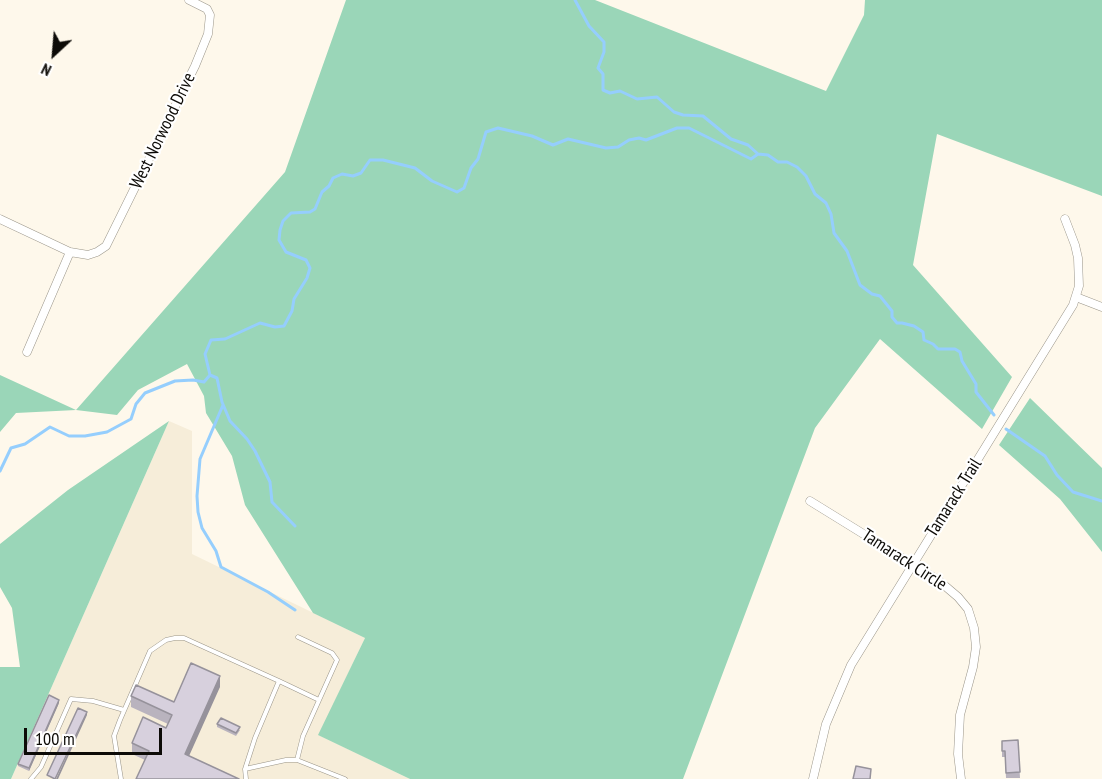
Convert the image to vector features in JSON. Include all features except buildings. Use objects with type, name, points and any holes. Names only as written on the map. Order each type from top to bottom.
[{"type":"street","name":"West Norwood Drive","points":[[70,252],[88,255],[98,252],[112,237],[203,49],[210,25],[210,15],[202,6],[189,0]]},
{"type":"street","points":[[0,219],[70,252],[27,352]]},
{"type":"street","name":"Tamarack Trail","points":[[813,779],[821,740],[835,700],[862,646],[1022,390],[1076,297],[1079,286],[1078,258],[1076,245],[1065,219]]},
{"type":"street","points":[[1076,297],[1102,307]]},
{"type":"street","name":"Tamarack Circle","points":[[810,501],[913,564],[948,587],[964,602],[972,618],[975,657],[959,725],[958,763],[961,779]]},
{"type":"lane","points":[[297,760],[303,736],[337,660],[336,656],[298,637]]},
{"type":"lane","points":[[121,779],[114,736],[150,651],[166,640],[184,639],[319,700]]},
{"type":"lane","points":[[246,779],[245,769],[255,738],[279,681]]},
{"type":"lane","points":[[31,779],[41,767],[71,699],[93,701],[124,710]]},
{"type":"lane","points":[[245,769],[286,760],[297,760],[345,779]]},
{"type":"shaded area","points":[[169,421],[192,431],[192,554],[365,638],[319,735],[410,779],[11,779]]},
{"type":"green space","points":[[346,0],[595,0],[826,91],[864,15],[865,0],[1102,0],[1102,196],[937,134],[913,265],[1012,377],[982,429],[880,339],[815,428],[683,779],[410,779],[318,735],[365,638],[313,613],[245,505],[232,456],[206,413],[204,396],[187,364],[138,390],[117,415],[76,410],[285,172]]},
{"type":"green space","points":[[0,375],[76,410],[16,413],[0,432]]},
{"type":"green space","points":[[1030,398],[1102,468],[1102,552],[1060,499],[999,445]]},
{"type":"green space","points":[[169,421],[11,779],[0,779],[0,667],[20,667],[12,608],[0,587],[0,544],[68,490]]},
{"type":"waterway","points":[[575,0],[589,26],[604,42],[604,52],[598,68],[603,74],[603,90],[610,93],[620,91],[637,99],[657,97],[674,112],[703,116],[731,139],[748,145],[758,154]]},
{"type":"waterway","points":[[0,471],[11,448],[25,444],[50,427],[69,436],[107,432],[131,419],[136,404],[145,393],[175,381],[204,382],[210,375],[205,354],[211,340],[225,339],[260,323],[275,327],[284,326],[292,311],[294,299],[307,278],[310,268],[306,260],[286,252],[279,240],[280,230],[283,221],[291,213],[310,212],[315,209],[322,192],[333,178],[342,174],[353,176],[361,173],[370,160],[383,160],[415,168],[432,181],[457,192],[464,188],[471,168],[478,159],[486,132],[498,128],[532,136],[553,145],[568,139],[606,148],[618,147],[629,140],[639,138],[646,140],[677,128],[689,128],[751,159],[758,154],[768,155],[778,162],[787,162],[797,167],[806,176],[815,194],[826,203],[831,214],[834,233],[847,251],[860,285],[872,294],[880,296],[892,311],[892,317],[897,323],[914,326],[923,332],[924,340],[938,349],[955,349],[960,352],[962,361],[976,384],[976,392],[994,415]]},
{"type":"waterway","points":[[210,375],[217,378],[222,402],[230,421],[255,451],[270,482],[272,502],[295,526]]},
{"type":"waterway","points":[[223,405],[200,459],[197,496],[202,528],[216,551],[221,567],[268,592],[295,610]]},
{"type":"waterway","points":[[1006,429],[1045,456],[1057,475],[1073,492],[1102,501]]}]
